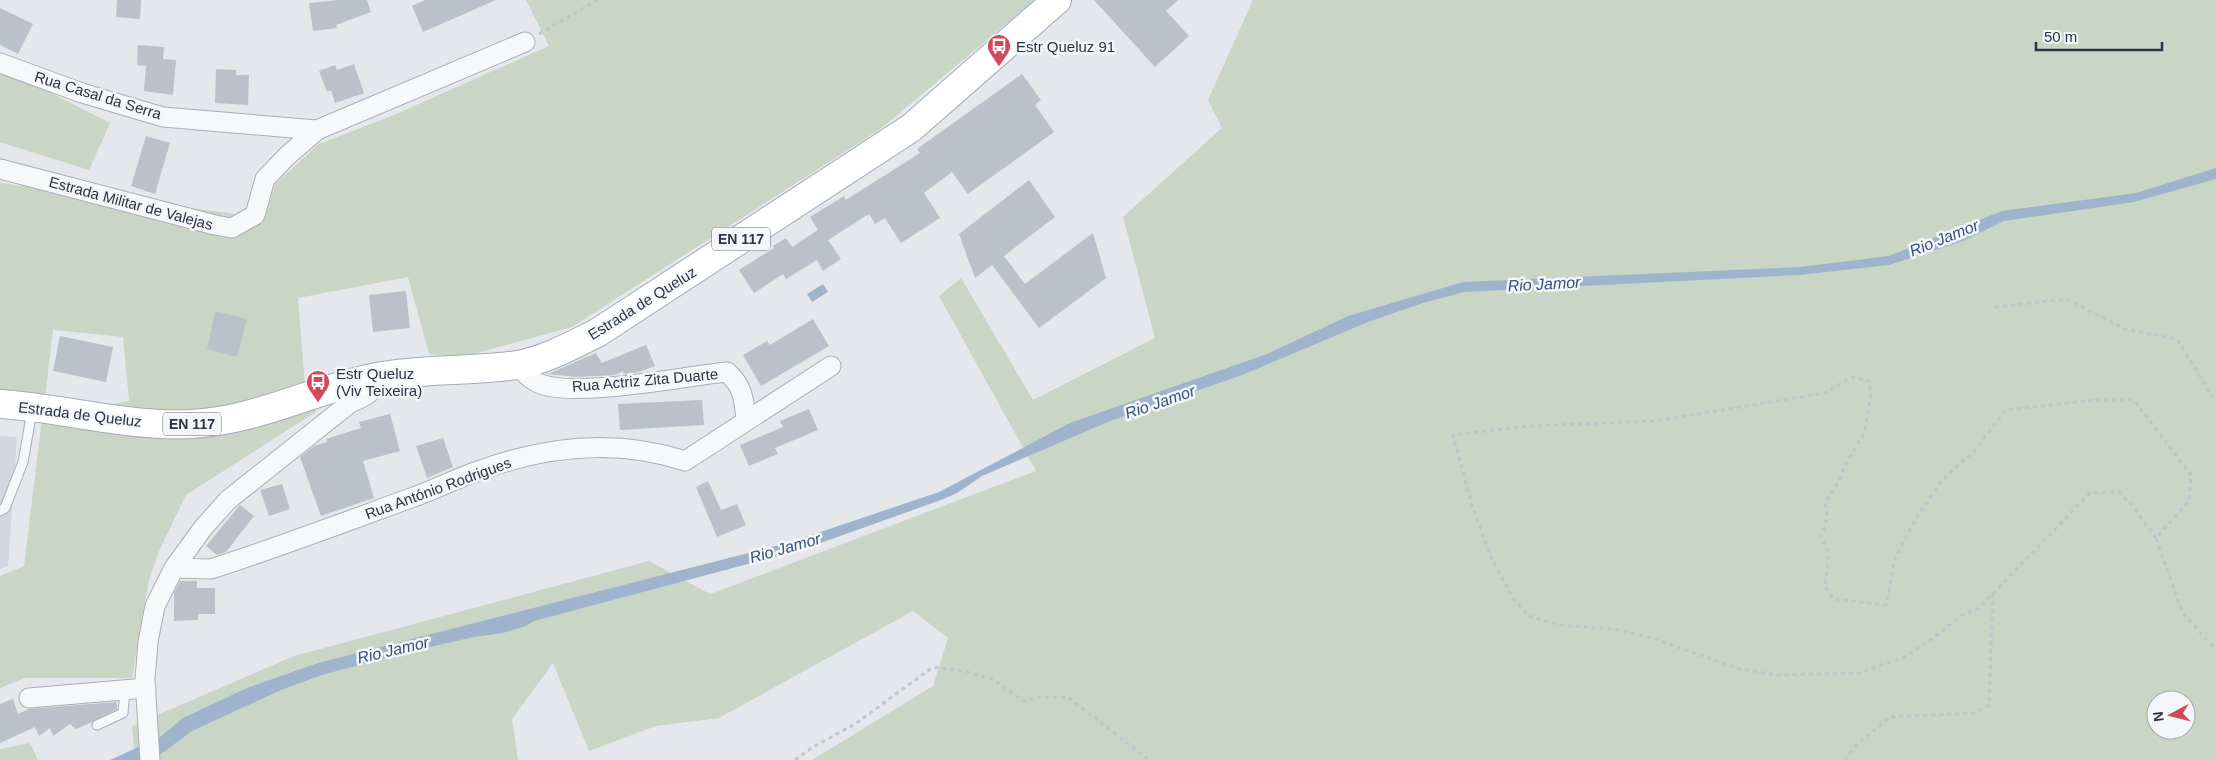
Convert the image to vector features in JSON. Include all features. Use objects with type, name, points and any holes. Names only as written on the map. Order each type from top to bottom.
[{"type":"main road","name":"Estrada de Queluz","points":[[0,404],[130,421],[191,424],[240,418],[342,385],[379,377],[518,365],[560,350],[597,334],[911,128],[1057,0]]},
{"type":"street","name":"Estrada Militar de Valejas","points":[[0,169],[205,223],[232,228],[255,215],[265,179],[287,156],[317,130],[525,42]]},
{"type":"street","name":"Rua Casal da Serra","points":[[0,63],[82,93],[163,117],[317,130]]},
{"type":"street","name":"Rua Actriz Zita Duarte","points":[[518,365],[530,378],[539,384],[582,388],[727,372],[738,381],[744,397],[746,419]]},
{"type":"street","name":"Rua António Rodrigues","points":[[174,568],[211,569],[436,489],[476,471],[528,456],[580,447],[622,447],[664,454],[685,461],[746,419],[831,366]]},
{"type":"street","points":[[150,760],[146,688],[148,642],[155,606],[174,568],[203,528],[228,500],[350,404],[368,395],[374,389],[379,377]]},
{"type":"street","points":[[29,698],[146,688]]},
{"type":"lane","points":[[0,512],[5,508],[22,462],[33,408]]},
{"type":"lane","points":[[97,725],[123,713],[125,690]]},
{"type":"path","points":[[525,42],[597,0]]},
{"type":"path","points":[[1995,307],[2067,299],[2125,329],[2177,340],[2216,402]]},
{"type":"path","points":[[2156,538],[2189,501],[2190,474],[2134,400],[2095,400],[2006,410],[1974,451],[1942,480],[1917,517],[1895,558],[1886,606],[1834,599],[1825,587],[1829,554],[1820,536],[1826,528],[1828,514],[1825,503],[1839,481],[1845,465],[1864,433],[1871,395],[1870,381],[1852,377],[1825,393],[1655,421],[1529,426],[1453,435],[1473,509],[1492,557],[1514,600],[1529,616],[1553,623],[1613,629],[1652,638],[1740,669],[1768,673],[1859,673],[1902,658],[1929,641],[1961,616],[1980,606],[2055,526],[2090,493],[2119,492],[2132,505],[2156,538],[2182,612],[2216,650]]},
{"type":"path","points":[[1845,760],[1856,745],[1890,717],[1975,713],[1989,705],[1994,593]]},
{"type":"path","points":[[795,760],[813,746],[855,724],[933,667],[964,671],[993,680],[1023,702],[1037,697],[1068,697],[1149,760]]},
{"type":"shaded area","points":[[0,436],[17,437],[8,566],[0,569]]},
{"type":"green space","points":[[526,0],[1035,0],[879,130],[572,327],[462,357],[429,354],[408,277],[298,298],[305,384],[316,412],[186,495],[159,551],[149,580],[132,678],[25,678],[0,688],[0,576],[24,566],[42,419],[129,401],[123,337],[53,330],[45,398],[0,400],[0,183],[265,218],[275,184],[319,144],[394,115],[549,46]]},
{"type":"green space","points":[[1253,0],[2216,0],[2216,760],[812,760],[933,686],[948,638],[913,611],[719,718],[656,726],[589,751],[553,663],[512,719],[518,760],[135,760],[132,726],[294,656],[649,561],[710,594],[1036,471],[939,296],[961,278],[1033,400],[1155,338],[1123,217],[1222,128],[1208,100]]},
{"type":"green space","points":[[0,67],[110,123],[89,170],[0,142]]},
{"type":"green space","points":[[30,743],[38,760],[0,760],[0,749]]},
{"type":"water","name":"Rio Jamor","points":[[2216,168],[2216,179],[2134,202],[2004,221],[1963,241],[1889,265],[1800,275],[1464,292],[1423,303],[1368,322],[1242,375],[1110,421],[982,476],[957,493],[941,500],[801,550],[534,621],[526,626],[503,633],[474,637],[416,650],[322,675],[281,690],[192,731],[153,760],[110,760],[160,737],[183,718],[247,688],[318,663],[791,542],[939,492],[1070,423],[1267,354],[1348,316],[1463,282],[1800,267],[1889,256],[2002,211],[2136,193]]},
{"type":"water","points":[[823,284],[828,292],[812,302],[807,294]]},
{"type":"building","points":[[117,0],[141,0],[140,19],[116,17]]},
{"type":"building","points":[[367,0],[371,12],[336,25],[337,28],[313,31],[309,3]]},
{"type":"building","points":[[425,0],[496,0],[423,32],[412,6]]},
{"type":"building","points":[[1094,0],[1178,0],[1166,11],[1189,36],[1155,67]]},
{"type":"building","points":[[0,8],[33,24],[18,54],[0,45]]},
{"type":"building","points":[[138,45],[164,47],[163,59],[176,60],[173,95],[144,91],[146,66],[137,65]]},
{"type":"building","points":[[354,64],[364,93],[335,103],[331,90],[327,92],[319,71],[335,65],[337,70]]},
{"type":"building","points":[[216,69],[236,70],[236,75],[249,75],[248,105],[215,103]]},
{"type":"building","points":[[1022,74],[1041,100],[1035,105],[1054,132],[968,194],[952,172],[924,193],[940,218],[901,243],[885,218],[875,224],[869,214],[828,240],[841,259],[823,271],[817,260],[786,279],[783,274],[754,293],[739,270],[774,248],[773,246],[786,238],[792,247],[818,230],[810,217],[844,196],[846,200],[920,153],[917,149]]},
{"type":"building","points":[[146,136],[170,143],[155,194],[131,186]]},
{"type":"building","points":[[1029,180],[1055,217],[1004,256],[1025,284],[1093,233],[1106,278],[1039,328],[992,265],[975,278],[959,234]]},
{"type":"building","points":[[406,291],[410,328],[373,332],[369,295]]},
{"type":"building","points":[[215,311],[247,319],[237,357],[207,349]]},
{"type":"building","points":[[813,319],[829,346],[761,386],[743,355],[767,341],[770,345]]},
{"type":"building","points":[[60,336],[113,347],[106,382],[53,371]]},
{"type":"building","points":[[646,345],[655,366],[639,372],[624,374],[623,371],[615,375],[576,377],[548,374],[596,353],[602,363]]},
{"type":"building","points":[[702,400],[704,425],[620,430],[618,404]]},
{"type":"building","points":[[809,409],[818,430],[775,448],[778,454],[749,466],[740,445],[783,427],[780,421]]},
{"type":"building","points":[[390,414],[400,451],[363,461],[374,498],[321,516],[300,457],[314,446],[327,442],[326,439],[361,428],[359,422]]},
{"type":"building","points":[[443,438],[453,467],[427,478],[416,446]]},
{"type":"building","points":[[708,481],[721,510],[737,504],[746,525],[717,537],[696,487]]},
{"type":"building","points":[[282,484],[290,509],[269,516],[260,490]]},
{"type":"building","points":[[240,505],[254,516],[226,552],[217,555],[206,546]]},
{"type":"building","points":[[180,581],[197,581],[197,588],[215,588],[215,614],[198,614],[198,620],[174,621],[174,593]]},
{"type":"building","points":[[13,699],[18,714],[29,709],[116,702],[117,709],[76,729],[70,724],[53,736],[50,728],[39,736],[35,727],[0,743],[0,704]]},
{"type":"place","name":"Estr Queluz 91","points":[[999,67]]},
{"type":"place","name":"Estr Queluz (Viv Teixeira)","points":[[318,403]]}]
